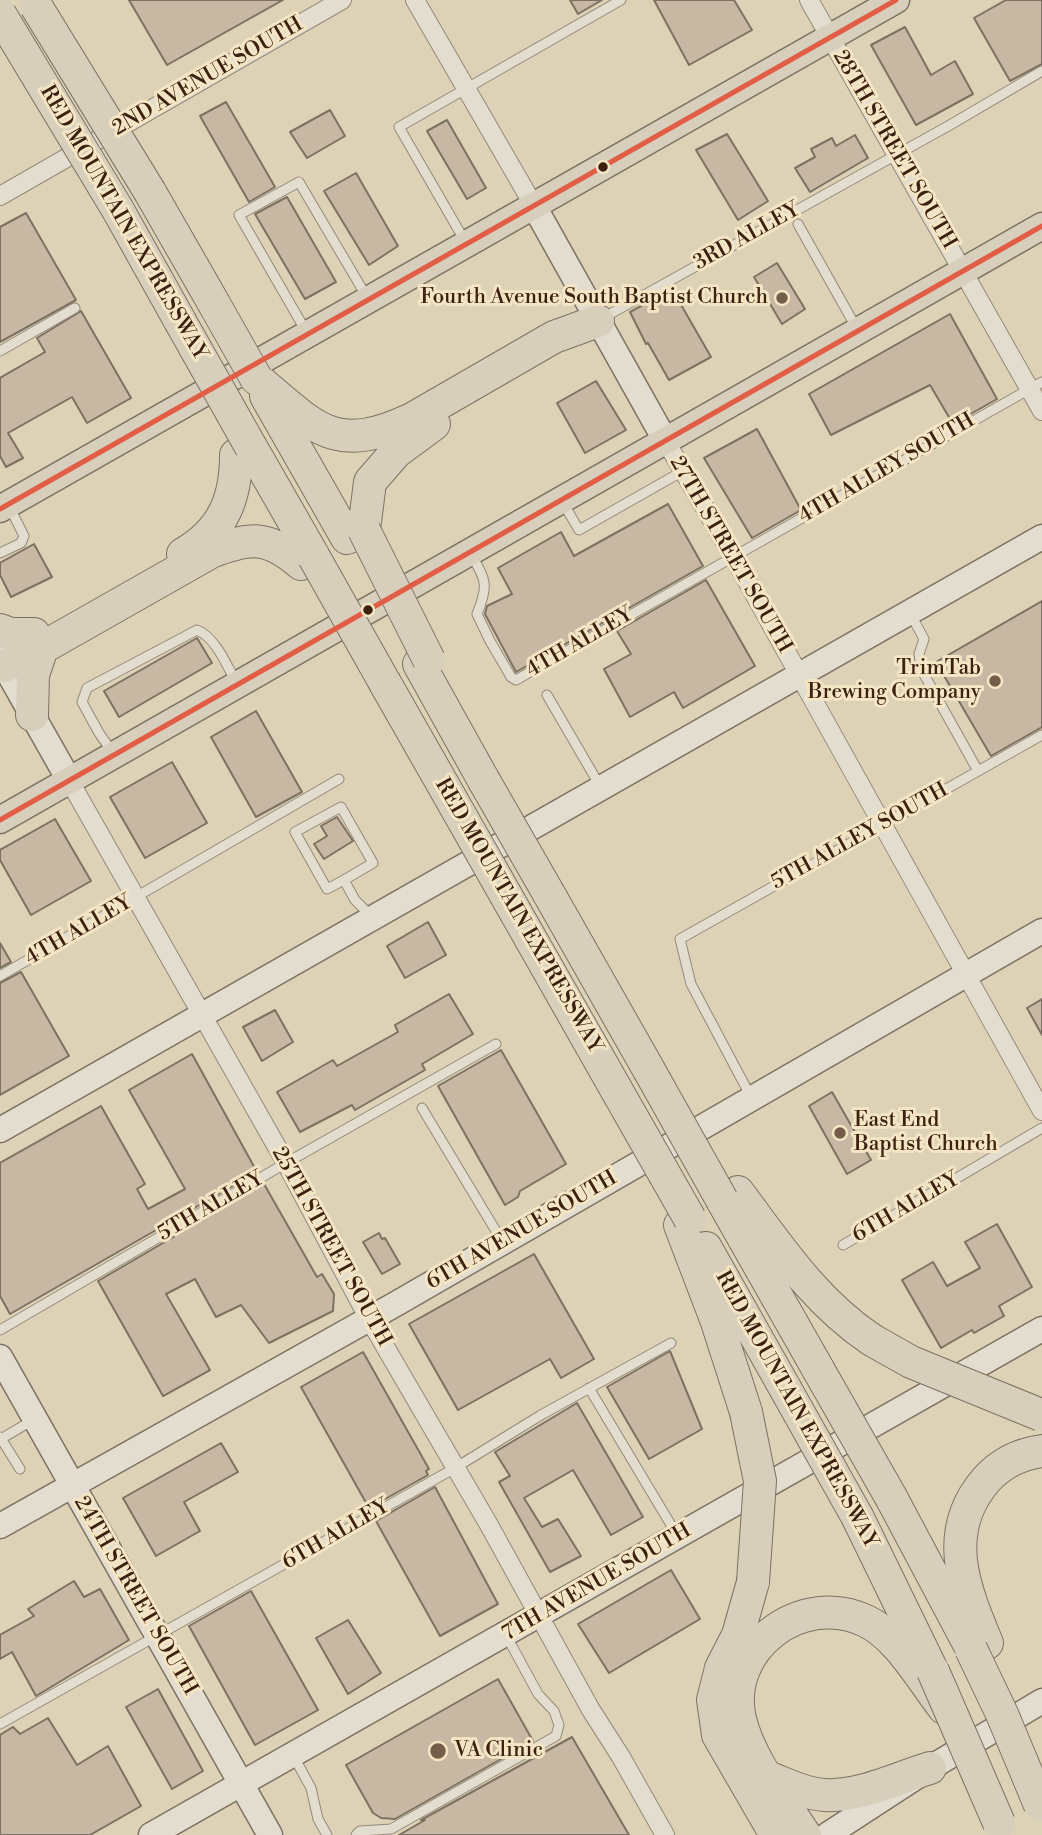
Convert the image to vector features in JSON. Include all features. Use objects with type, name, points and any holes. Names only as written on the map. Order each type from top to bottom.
[{"type":"highway","name":"RED MOUNTAIN EXPRESSWAY","points":[[32,0],[150,192],[256,378],[295,424]]},
{"type":"highway","name":"RED MOUNTAIN EXPRESSWAY","points":[[0,14],[124,221],[132,257],[174,324],[243,451],[307,560],[351,622],[516,913],[580,1027],[584,1054],[611,1092],[858,1518],[927,1675],[956,1723],[1002,1829]]},
{"type":"highway","points":[[295,424],[348,437],[367,436],[391,429],[554,337],[597,321]]},
{"type":"highway","points":[[355,534],[369,482],[396,452],[440,420],[557,354],[597,321]]},
{"type":"highway","points":[[295,424],[355,534]]},
{"type":"highway","points":[[0,630],[38,641],[189,550],[213,530],[228,509],[243,451]]},
{"type":"highway","name":"RED MOUNTAIN EXPRESSWAY","points":[[355,534],[483,779],[673,1113],[730,1196],[818,1368],[979,1646]]},
{"type":"highway","points":[[1,661],[211,552],[239,541],[271,543],[307,560]]},
{"type":"highway","points":[[32,715],[33,675],[38,641]]},
{"type":"highway","points":[[730,1196],[804,1280],[841,1317],[872,1340],[911,1362],[1042,1415]]},
{"type":"highway","points":[[685,1222],[746,1412],[760,1481],[753,1581],[738,1635],[721,1668],[713,1700],[718,1735],[776,1835]]},
{"type":"highway","points":[[1041,1796],[979,1646],[963,1576],[960,1545],[963,1521],[970,1503],[991,1475],[1006,1463],[1042,1451]]},
{"type":"highway","points":[[805,1835],[767,1777],[746,1738],[740,1716],[740,1679],[748,1659],[760,1642],[794,1618],[831,1612],[858,1618],[881,1630],[927,1675]]},
{"type":"highway","points":[[767,1777],[823,1795],[847,1794],[930,1768]]},
{"type":"main road","points":[[4,507],[896,0]]},
{"type":"main road","points":[[0,820],[1042,226]]},
{"type":"street","name":"2ND AVENUE SOUTH","points":[[0,196],[342,0]]},
{"type":"street","name":"27TH STREET SOUTH","points":[[415,0],[733,556],[1042,1111]]},
{"type":"street","name":"28TH STREET SOUTH","points":[[809,0],[963,271],[1036,385],[1042,411]]},
{"type":"street","points":[[0,1129],[1042,537]]},
{"type":"street","name":"25TH STREET SOUTH","points":[[1,661],[286,1163],[369,1320],[665,1835]]},
{"type":"street","name":"6TH AVENUE SOUTH","points":[[1,1525],[369,1320],[1042,931]]},
{"type":"street","name":"7TH AVENUE SOUTH","points":[[151,1835],[1042,1329]]},
{"type":"street","name":"24TH STREET SOUTH","points":[[0,1357],[241,1783],[265,1831]]},
{"type":"street","points":[[827,1835],[930,1768],[1042,1701]]},
{"type":"lane","points":[[466,245],[399,127],[621,0]]},
{"type":"lane","name":"3RD ALLEY","points":[[597,321],[1042,71]]},
{"type":"lane","points":[[308,335],[239,215],[299,182],[369,300]]},
{"type":"lane","points":[[798,224],[858,330]]},
{"type":"lane","points":[[0,351],[75,308]]},
{"type":"lane","name":"4TH ALLEY SOUTH","points":[[733,556],[1036,385]]},
{"type":"lane","points":[[561,500],[579,530],[683,471]]},
{"type":"lane","points":[[0,553],[21,542],[24,536],[4,507]]},
{"type":"lane","name":"4TH ALLEY","points":[[470,552],[485,580],[484,598],[477,614],[511,677],[516,680],[733,556]]},
{"type":"lane","points":[[909,612],[924,639],[919,654],[921,669],[978,771]]},
{"type":"lane","points":[[114,754],[82,702],[87,688],[197,630],[214,644],[237,685]]},
{"type":"lane","points":[[547,695],[601,788]]},
{"type":"lane","name":"5TH ALLEY SOUTH","points":[[751,1098],[691,984],[680,939],[1042,736]]},
{"type":"lane","name":"4TH ALLEY","points":[[0,976],[339,779]]},
{"type":"lane","points":[[341,807],[373,863],[344,880],[327,889],[295,832],[341,807]]},
{"type":"lane","points":[[344,880],[355,900],[372,918]]},
{"type":"lane","name":"5TH ALLEY","points":[[0,1330],[496,1044]]},
{"type":"lane","points":[[422,1108],[503,1242]]},
{"type":"lane","name":"6TH ALLEY","points":[[843,1245],[1042,1128]]},
{"type":"lane","name":"6TH ALLEY","points":[[0,1724],[671,1343]]},
{"type":"lane","points":[[589,1388],[678,1537]]},
{"type":"lane","points":[[19,1469],[0,1438],[35,1419]]},
{"type":"lane","points":[[356,1835],[360,1831],[391,1829],[556,1737],[559,1725],[554,1711],[538,1694],[506,1635]]},
{"type":"lane","points":[[293,1754],[311,1788],[318,1819],[327,1835]]},
{"type":"building","points":[[129,0],[283,0],[167,65]]},
{"type":"building","points":[[570,0],[602,0],[578,14]]},
{"type":"building","points":[[654,0],[734,0],[752,30],[689,65]]},
{"type":"building","points":[[1006,0],[1042,0],[1042,64],[1010,81],[974,18]]},
{"type":"building","points":[[905,27],[931,75],[955,61],[973,94],[916,125],[871,45]]},
{"type":"building","points":[[226,102],[275,187],[249,202],[200,116]]},
{"type":"building","points":[[330,110],[345,136],[307,158],[290,132]]},
{"type":"building","points":[[447,120],[486,188],[467,199],[427,131]]},
{"type":"building","points":[[727,134],[768,201],[738,220],[696,150]]},
{"type":"building","points":[[855,135],[868,158],[810,192],[795,168],[815,157],[811,149],[832,138],[836,146]]},
{"type":"building","points":[[356,173],[398,246],[369,265],[324,191]]},
{"type":"building","points":[[287,197],[336,282],[305,299],[255,214]]},
{"type":"building","points":[[26,213],[76,300],[0,342],[0,227]]},
{"type":"building","points":[[777,263],[805,309],[782,324],[754,277]]},
{"type":"building","points":[[672,289],[711,357],[669,380],[630,312]]},
{"type":"building","points":[[81,311],[131,398],[87,423],[72,397],[8,433],[23,458],[6,467],[0,456],[0,378],[45,352],[37,338]]},
{"type":"building","points":[[950,314],[997,399],[953,424],[930,385],[831,435],[809,394]]},
{"type":"building","points":[[596,381],[626,430],[585,453],[557,403]]},
{"type":"building","points":[[757,429],[801,510],[752,538],[704,458]]},
{"type":"building","points":[[668,504],[703,566],[516,672],[485,614],[487,606],[512,594],[498,568],[561,532],[574,556]]},
{"type":"building","points":[[34,544],[52,577],[11,597],[0,575],[0,563]]},
{"type":"building","points":[[706,580],[755,666],[683,708],[674,692],[630,717],[604,669],[631,654],[617,631]]},
{"type":"building","name":"TrimTab Brewing Company","points":[[1042,601],[1042,727],[991,756],[936,662]]},
{"type":"building","points":[[197,638],[212,663],[119,717],[104,691]]},
{"type":"building","points":[[256,711],[302,792],[256,817],[211,737]]},
{"type":"building","points":[[172,762],[207,823],[145,858],[110,797]]},
{"type":"building","points":[[337,817],[353,841],[324,859],[314,844],[327,836],[321,826]]},
{"type":"building","points":[[55,819],[91,881],[31,915],[0,860],[0,850]]},
{"type":"building","points":[[428,922],[446,955],[405,978],[387,946]]},
{"type":"building","points":[[0,943],[11,962],[0,968]]},
{"type":"building","points":[[21,972],[69,1056],[0,1095],[0,983]]},
{"type":"building","points":[[449,994],[473,1034],[422,1064],[425,1070],[355,1110],[352,1105],[300,1132],[277,1092],[333,1060],[337,1066],[398,1032],[395,1025]]},
{"type":"building","points":[[1042,999],[1042,1035],[1027,1008]]},
{"type":"building","points":[[275,1010],[293,1042],[262,1061],[243,1027]]},
{"type":"building","points":[[501,1050],[566,1164],[520,1191],[518,1197],[505,1205],[438,1086]]},
{"type":"building","points":[[192,1054],[257,1172],[10,1314],[0,1296],[0,1163],[101,1106],[145,1184],[137,1189],[148,1209],[185,1189],[129,1090]]},
{"type":"building","name":"East End Baptist Church","points":[[832,1092],[871,1160],[847,1174],[809,1106]]},
{"type":"building","points":[[264,1184],[317,1277],[322,1274],[334,1294],[333,1311],[269,1343],[241,1305],[216,1317],[195,1279],[166,1294],[210,1370],[163,1396],[98,1281]]},
{"type":"building","points":[[997,1224],[1032,1287],[999,1306],[1004,1316],[941,1348],[902,1280],[933,1262],[947,1286],[980,1268],[965,1242]]},
{"type":"building","points":[[379,1233],[382,1239],[385,1238],[400,1264],[382,1274],[363,1242]]},
{"type":"building","points":[[534,1254],[594,1359],[561,1378],[550,1359],[458,1410],[409,1324]]},
{"type":"building","points":[[670,1351],[702,1429],[649,1459],[607,1387]]},
{"type":"building","points":[[363,1352],[429,1469],[426,1471],[428,1475],[369,1508],[301,1387]]},
{"type":"building","points":[[577,1403],[643,1517],[611,1535],[573,1470],[524,1498],[542,1527],[558,1519],[581,1556],[550,1572],[499,1482],[510,1476],[495,1452]]},
{"type":"building","points":[[221,1443],[238,1472],[184,1502],[200,1531],[156,1556],[123,1498]]},
{"type":"building","points":[[435,1487],[498,1604],[440,1636],[376,1521]]},
{"type":"building","points":[[671,1570],[700,1619],[609,1673],[578,1624]]},
{"type":"building","points":[[74,1581],[84,1597],[100,1589],[129,1640],[36,1696],[12,1652],[0,1659],[0,1635],[34,1616],[28,1609]]},
{"type":"building","points":[[251,1591],[318,1710],[255,1745],[189,1626]]},
{"type":"building","points":[[348,1620],[381,1673],[348,1694],[316,1638]]},
{"type":"building","name":"VA Clinic","points":[[498,1679],[533,1741],[395,1819],[381,1818],[373,1813],[346,1765]]},
{"type":"building","points":[[158,1689],[203,1771],[172,1789],[126,1707]]},
{"type":"building","points":[[48,1718],[77,1765],[108,1746],[141,1806],[90,1835],[0,1835],[0,1735],[13,1727],[20,1734]]},
{"type":"building","points":[[572,1737],[629,1835],[399,1835],[425,1820],[421,1820]]},
{"type":"transit line","points":[[0,509],[896,0]]},
{"type":"transit line","points":[[0,820],[1042,226]]},
{"type":"place","name":"Fourth Avenue South Baptist Church","points":[[782,298]]},
{"type":"place","name":"TrimTab Brewing Company","points":[[995,681]]},
{"type":"place","name":"East End Baptist Church","points":[[840,1133]]},
{"type":"place","name":"VA Clinic","points":[[438,1751]]}]
